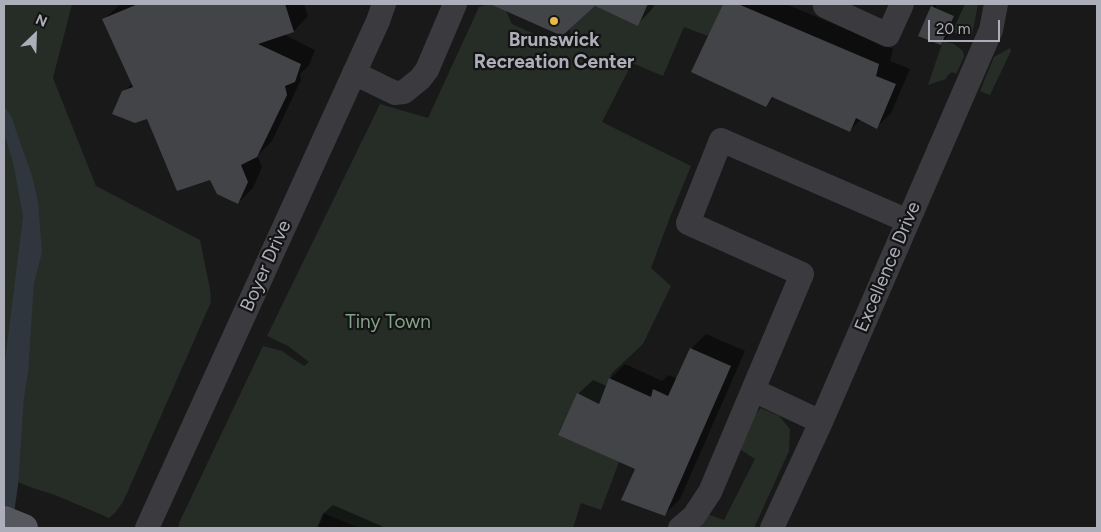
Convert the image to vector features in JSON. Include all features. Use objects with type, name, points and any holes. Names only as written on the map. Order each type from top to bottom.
[{"type":"street","points":[[354,73],[395,93],[404,92],[420,79],[427,70],[455,4]]},
{"type":"street","points":[[826,4],[825,6],[888,34],[902,4]]},
{"type":"street","name":"Excellence Drive","points":[[772,528],[821,422],[991,30],[996,4]]},
{"type":"street","name":"Boyer Drive","points":[[147,528],[354,73],[378,9]]},
{"type":"street","points":[[680,528],[694,516],[710,492],[802,274],[688,223],[721,140],[908,221]]},
{"type":"street","points":[[753,390],[821,422]]},
{"type":"green space","points":[[4,4],[72,4],[53,78],[96,186],[200,240],[211,302],[124,500],[109,518],[55,495],[4,477]]},
{"type":"green space","name":"Tiny Town","points":[[488,4],[503,4],[512,24],[552,42],[572,41],[570,29],[595,6],[638,25],[648,4],[723,4],[708,36],[684,27],[663,76],[632,63],[602,122],[691,166],[651,268],[671,286],[643,344],[612,373],[599,404],[577,394],[558,434],[619,462],[601,510],[581,503],[573,528],[359,528],[323,513],[317,528],[179,528],[179,523],[263,346],[282,351],[304,366],[309,362],[288,346],[267,336],[380,104],[428,118],[479,7]]},
{"type":"green space","points":[[936,4],[978,4],[972,36],[957,34],[949,29],[954,16],[936,8]]},
{"type":"green space","points":[[943,41],[954,44],[963,51],[964,57],[956,74],[952,72],[946,79],[928,85]]},
{"type":"green space","points":[[1010,48],[1011,51],[990,95],[980,91],[994,57]]},
{"type":"green space","points":[[761,408],[779,416],[790,429],[789,451],[754,528],[696,528],[707,514],[724,520],[755,459],[738,448],[746,423]]},
{"type":"shaded area","points":[[4,106],[11,116],[33,179],[38,202],[42,252],[34,283],[18,485],[12,528],[4,528],[5,361],[23,216],[13,162],[4,133]]},
{"type":"building","points":[[138,4],[285,4],[294,32],[258,44],[301,64],[295,82],[285,86],[287,95],[257,157],[241,165],[248,182],[238,204],[217,194],[210,180],[177,191],[147,119],[135,123],[112,114],[122,91],[133,87],[102,19]]},
{"type":"building","name":"Brunswick Recreation Center","points":[[490,4],[648,4],[638,26],[595,6],[562,36]]},
{"type":"building","points":[[723,4],[738,4],[879,64],[876,76],[896,84],[877,129],[856,118],[850,132],[772,97],[766,107],[691,72]]},
{"type":"building","points":[[931,6],[954,16],[941,45],[918,36]]},
{"type":"building","points":[[690,348],[731,366],[665,516],[621,500],[635,469],[558,435],[577,393],[599,404],[609,378],[651,397],[653,389],[668,396]]},
{"type":"place","name":"Brunswick Recreation Center","points":[[554,21]]}]
